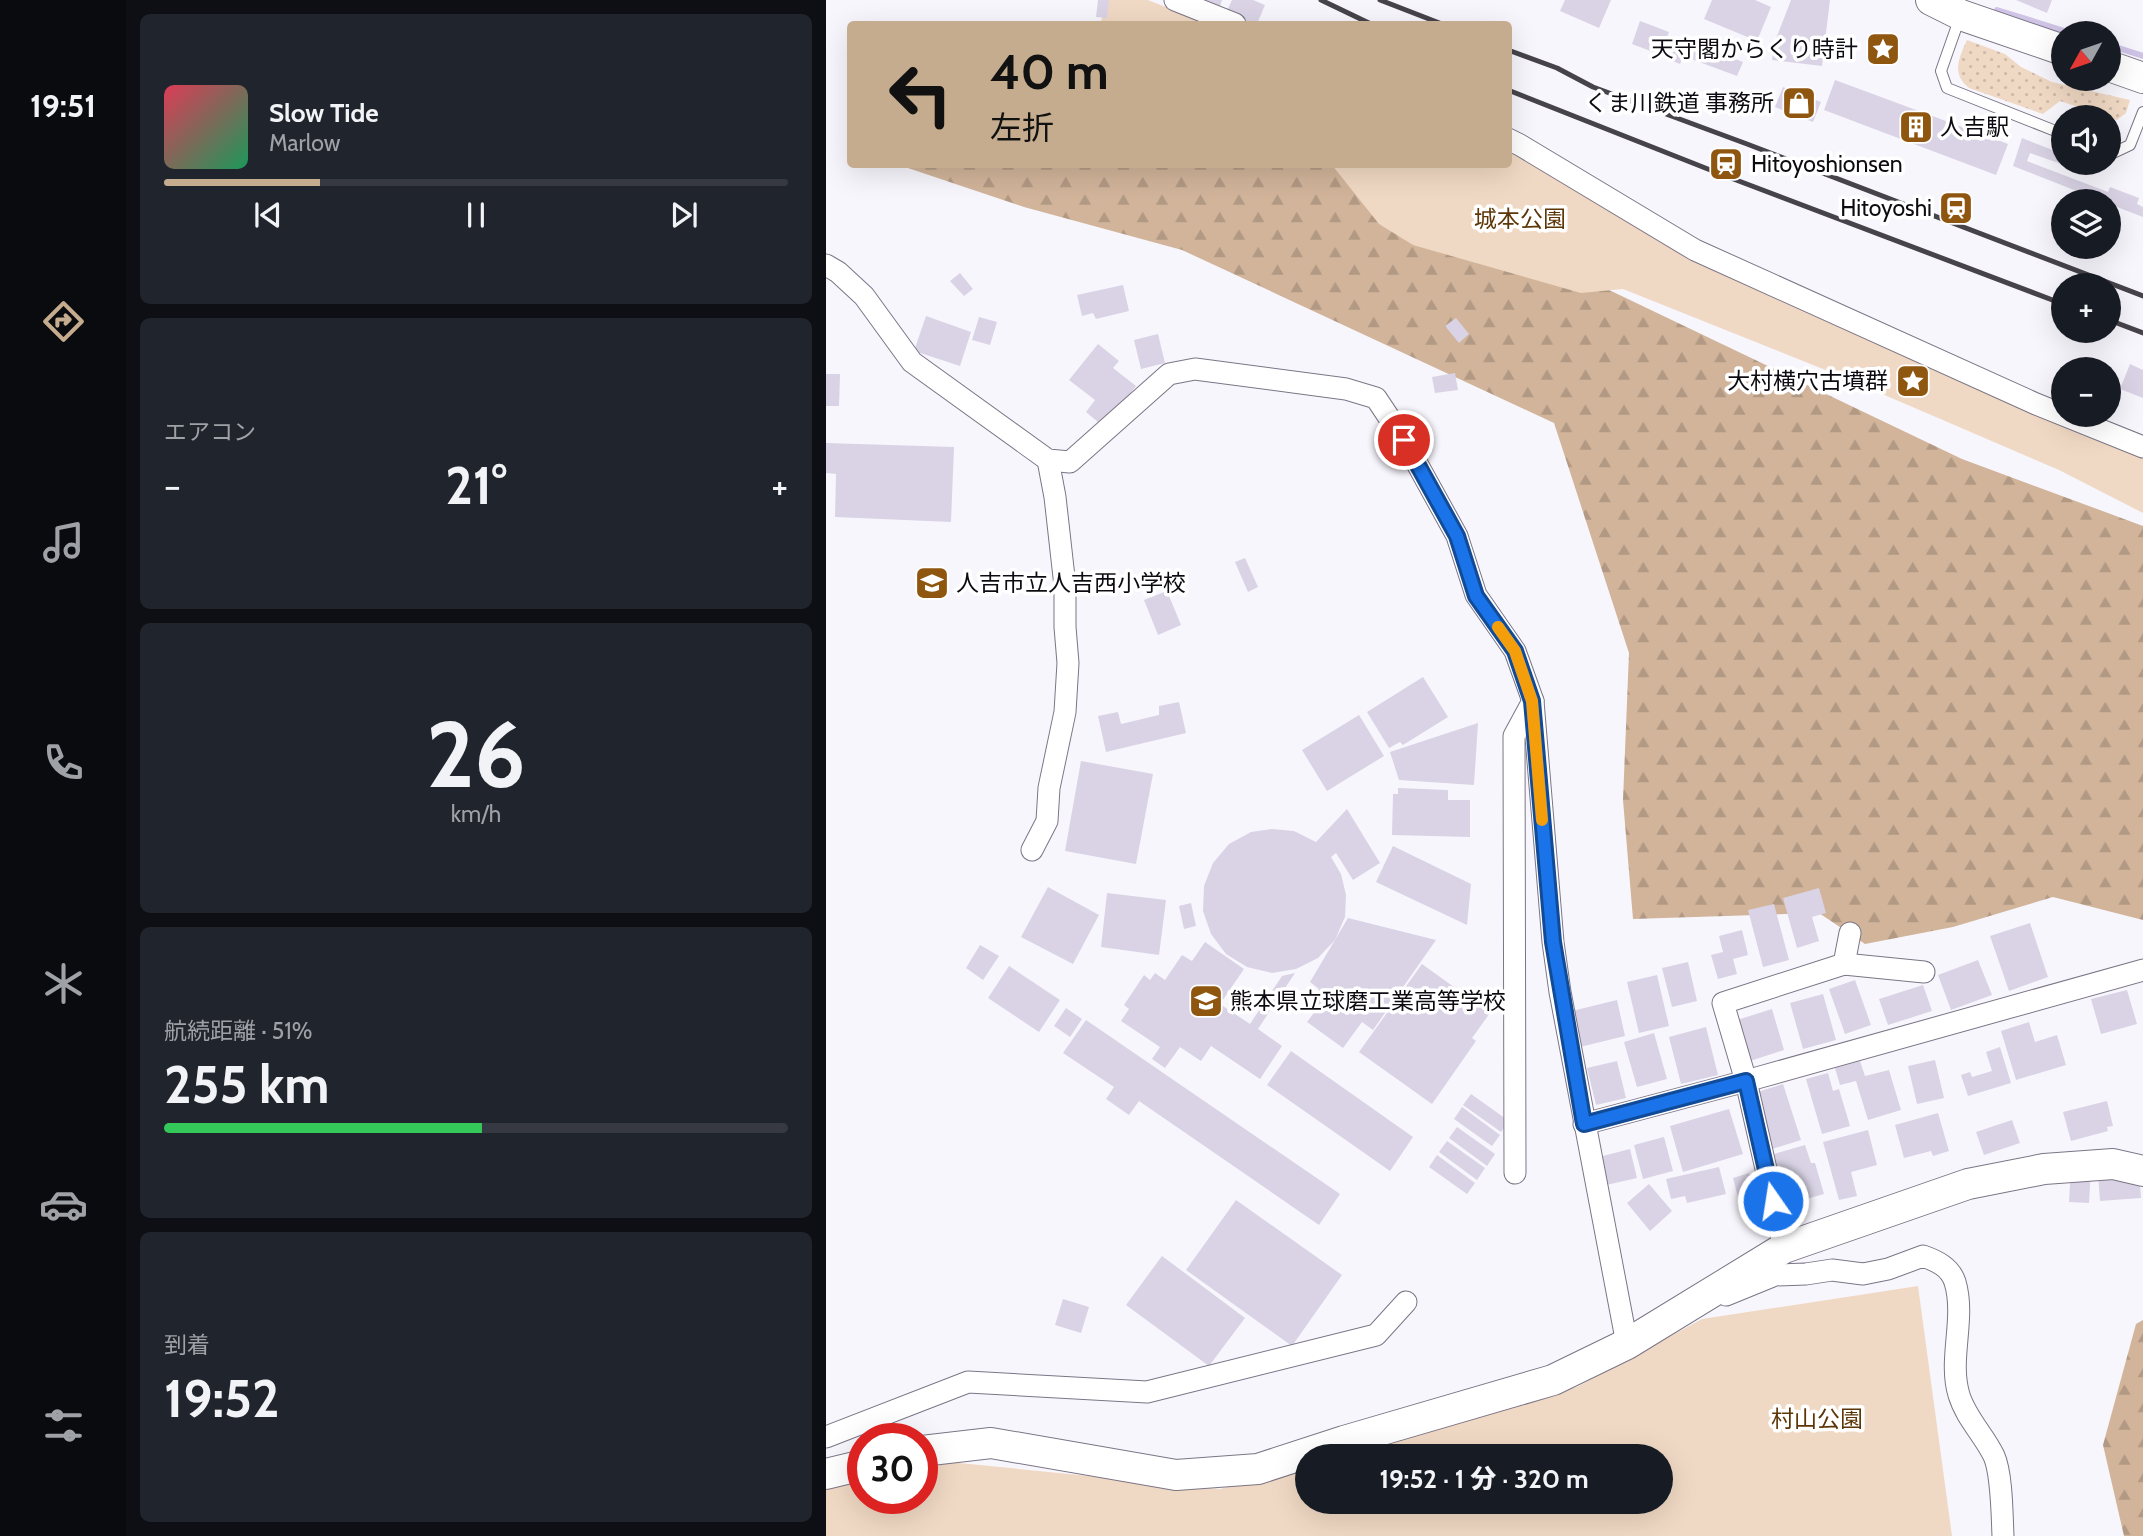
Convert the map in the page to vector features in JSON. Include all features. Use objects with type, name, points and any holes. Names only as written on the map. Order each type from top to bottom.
[{"type":"street","points":[[1175,0],[1228,21]]},
{"type":"street","points":[[1931,0],[1964,7],[2051,45]]},
{"type":"street","points":[[2121,70],[2143,78]]},
{"type":"street","points":[[1512,141],[1695,250],[2036,404],[2143,447]]},
{"type":"street","points":[[826,265],[838,272],[864,296],[912,362],[1048,460],[1070,462],[1169,374],[1195,369],[1346,389],[1376,398],[1404,440],[1457,536],[1476,596],[1515,651],[1532,701],[1553,942],[1584,1124],[1627,1344]]},
{"type":"street","points":[[1032,850],[1047,821],[1049,788],[1065,712],[1068,663],[1065,586],[1048,460]]},
{"type":"street","points":[[1515,1173],[1514,736],[1532,701]]},
{"type":"street","points":[[1844,964],[1850,933]]},
{"type":"street","points":[[1784,1248],[1746,1081],[1723,1003],[1844,964],[1924,972]]},
{"type":"street","points":[[1584,1124],[2143,970]]},
{"type":"street","points":[[938,1449],[991,1443],[1175,1475],[1258,1469],[1553,1380],[1627,1344],[1784,1248],[1968,1184],[2058,1168],[2113,1164],[2143,1171]]},
{"type":"street","points":[[1690,1304],[1731,1293],[1775,1276],[1832,1270],[1863,1274],[1888,1269],[1923,1256],[1941,1262],[1954,1280],[1958,1297],[1956,1374],[1959,1395],[1969,1417],[1995,1458],[2003,1536]]},
{"type":"street","points":[[826,1437],[968,1382],[1147,1392],[1376,1335],[1406,1302]]},
{"type":"street","points":[[826,1474],[847,1469]]},
{"type":"lane","points":[[1964,7],[1941,71],[1947,88],[2051,129]]},
{"type":"lane","points":[[2121,149],[2130,145],[2143,112]]},
{"type":"green space","points":[[1108,0],[1148,0],[1201,21],[1101,21]]},
{"type":"green space","points":[[1967,40],[2005,54],[2021,67],[2051,82],[2051,91],[2091,91],[2130,100],[2126,113],[2121,117],[2121,105],[2072,105],[2060,101],[2051,105],[2043,114],[1969,88],[1960,77],[1959,59]]},
{"type":"green space","name":"城本公園","points":[[1512,153],[1577,187],[1661,243],[2051,417],[2051,427],[2074,427],[2143,455],[2143,513],[2059,470],[1838,375],[1623,289],[1581,293],[1413,245],[1379,224],[1334,168],[1512,168]]},
{"type":"green space","points":[[908,168],[1354,168],[1962,459],[2143,526],[2143,920],[2053,897],[1953,927],[1865,944],[1819,913],[1633,919],[1623,800],[1629,653],[1554,423],[1182,250],[1024,207]]},
{"type":"green space","name":"村山公園","points":[[1918,1286],[1952,1536],[826,1536],[826,1489],[847,1484],[847,1514],[938,1514],[938,1464],[949,1462],[1220,1489],[1295,1467],[1295,1514],[1673,1514],[1673,1444],[1377,1444],[1577,1387],[1702,1319]]},
{"type":"green space","points":[[2143,1320],[2143,1536],[2124,1536],[2103,1445],[2136,1324]]},
{"type":"building","points":[[1098,0],[1109,0],[1107,18],[1096,17]]},
{"type":"building","points":[[1197,0],[1222,0],[1219,9]]},
{"type":"building","points":[[1232,0],[1253,0],[1265,5],[1258,21],[1241,21],[1225,15]]},
{"type":"building","points":[[1565,0],[1611,0],[1599,28],[1560,11]]},
{"type":"building","points":[[1712,0],[1755,0],[1771,7],[1757,41],[1704,19]]},
{"type":"building","points":[[1791,0],[1830,0],[1822,66],[1772,60],[1774,44]]},
{"type":"building","points":[[2016,0],[2052,0],[2047,13]]},
{"type":"building","points":[[1640,21],[1669,32],[1661,55],[1632,44]]},
{"type":"building","points":[[1678,37],[1689,42],[1680,64],[1670,60]]},
{"type":"building","points":[[1697,44],[1743,62],[1737,76],[1691,59]]},
{"type":"building","name":"人吉駅","points":[[1835,80],[2008,144],[1996,175],[1824,110]]},
{"type":"building","points":[[1783,87],[1821,102],[1813,122],[1775,107]]},
{"type":"building","points":[[2022,138],[2051,149],[2051,160],[2030,153],[2027,161],[2051,170],[2051,175],[2064,175],[2100,189],[2071,189],[2013,166]]},
{"type":"building","points":[[2121,191],[2139,198],[2137,204],[2143,207],[2143,217],[2121,209]]},
{"type":"building","points":[[960,273],[973,289],[964,296],[950,281]]},
{"type":"building","points":[[1123,285],[1129,311],[1096,319],[1093,313],[1082,316],[1077,295]]},
{"type":"building","points":[[926,316],[971,332],[960,366],[914,351]]},
{"type":"building","points":[[979,317],[997,322],[990,345],[972,340]]},
{"type":"building","points":[[1456,318],[1469,334],[1459,343],[1445,326]]},
{"type":"building","points":[[1158,334],[1165,363],[1141,369],[1134,340]]},
{"type":"building","points":[[1098,344],[1119,361],[1113,368],[1136,386],[1104,427],[1086,412],[1095,400],[1069,380]]},
{"type":"building","points":[[2130,364],[2143,370],[2143,398],[2121,389]]},
{"type":"building","points":[[1455,373],[1458,390],[1435,393],[1432,377]]},
{"type":"building","points":[[826,374],[840,374],[839,406],[826,406]]},
{"type":"building","points":[[826,443],[954,447],[951,522],[835,517],[836,474],[826,473]]},
{"type":"building","points":[[1245,558],[1258,587],[1248,592],[1235,562]]},
{"type":"building","points":[[1167,591],[1181,625],[1158,635],[1144,600]]},
{"type":"building","points":[[1423,677],[1448,717],[1403,745],[1400,742],[1389,748],[1367,712]]},
{"type":"building","points":[[1179,702],[1186,733],[1106,752],[1098,716],[1118,712],[1121,724],[1159,715],[1159,706]]},
{"type":"building","points":[[1359,715],[1384,756],[1327,791],[1302,750]]},
{"type":"building","points":[[1478,723],[1474,785],[1399,780],[1390,752]]},
{"type":"building","points":[[1081,761],[1153,774],[1136,864],[1065,851]]},
{"type":"building","points":[[1398,788],[1448,790],[1448,800],[1470,800],[1470,837],[1392,835],[1393,794],[1398,794]]},
{"type":"building","points":[[1347,809],[1380,863],[1353,880],[1336,853],[1331,857],[1341,874],[1346,895],[1345,917],[1335,940],[1318,958],[1296,969],[1272,973],[1247,967],[1226,954],[1211,934],[1203,911],[1204,886],[1213,863],[1229,844],[1251,832],[1272,829],[1294,831],[1316,842]]},
{"type":"building","points":[[1393,846],[1471,884],[1467,925],[1376,882]]},
{"type":"building","points":[[1048,887],[1099,915],[1073,964],[1021,937]]},
{"type":"building","points":[[1819,888],[1826,913],[1812,917],[1819,941],[1797,948],[1783,898]]},
{"type":"building","points":[[1107,893],[1166,900],[1159,955],[1101,947]]},
{"type":"building","points":[[1191,903],[1196,926],[1184,929],[1179,906]]},
{"type":"building","points":[[1774,904],[1789,960],[1763,967],[1748,910]]},
{"type":"building","points":[[1348,918],[1436,940],[1373,1030],[1362,1022],[1343,1048],[1307,1022],[1316,1010],[1308,1005],[1319,989],[1310,982]]},
{"type":"building","points":[[2030,923],[2048,977],[2009,991],[1990,936]]},
{"type":"building","points":[[1742,930],[1748,955],[1733,959],[1737,974],[1718,979],[1711,955],[1723,952],[1719,936]]},
{"type":"building","points":[[1205,942],[1244,969],[1220,1004],[1250,1024],[1282,976],[1295,973],[1258,1029],[1282,1046],[1260,1079],[1211,1046],[1201,1061],[1180,1047],[1165,1068],[1152,1059],[1160,1047],[1121,1021],[1129,1009],[1124,1005],[1144,975],[1150,980],[1155,973],[1165,980],[1182,955],[1192,961]]},
{"type":"building","points":[[980,945],[999,956],[983,980],[966,968]]},
{"type":"building","points":[[1978,960],[1992,995],[1951,1010],[1938,975]]},
{"type":"building","points":[[1688,962],[1697,1001],[1672,1007],[1662,968]]},
{"type":"building","points":[[1422,964],[1490,1013],[1472,1038],[1476,1041],[1432,1104],[1359,1052]]},
{"type":"building","points":[[1009,966],[1060,1000],[1039,1032],[988,998]]},
{"type":"building","points":[[1657,975],[1669,1026],[1639,1033],[1627,982]]},
{"type":"building","points":[[1855,980],[1871,1025],[1845,1034],[1829,989]]},
{"type":"building","points":[[1923,985],[1932,1011],[1888,1025],[1879,999]]},
{"type":"building","points":[[2127,990],[2137,1024],[2101,1034],[2091,999]]},
{"type":"building","points":[[1823,994],[1836,1040],[1803,1049],[1790,1003]]},
{"type":"building","points":[[1617,1000],[1625,1036],[1580,1047],[1572,1011]]},
{"type":"building","points":[[1066,1008],[1082,1019],[1070,1037],[1054,1026]]},
{"type":"building","points":[[1772,1009],[1784,1050],[1750,1061],[1737,1020]]},
{"type":"building","points":[[1086,1020],[1340,1194],[1319,1225],[1139,1101],[1129,1115],[1106,1099],[1114,1087],[1063,1053]]},
{"type":"building","points":[[2029,1022],[2035,1042],[2057,1035],[2066,1065],[2016,1080],[2001,1031]]},
{"type":"building","points":[[1706,1027],[1718,1075],[1681,1084],[1669,1037]]},
{"type":"building","points":[[1654,1033],[1667,1079],[1637,1087],[1624,1042]]},
{"type":"building","points":[[2000,1047],[2011,1083],[1968,1096],[1961,1075],[1970,1072],[1972,1077],[1992,1071],[1986,1052]]},
{"type":"building","points":[[1291,1051],[1413,1137],[1390,1171],[1267,1085]]},
{"type":"building","points":[[1935,1060],[1944,1098],[1917,1104],[1908,1066]]},
{"type":"building","points":[[1617,1061],[1626,1098],[1596,1105],[1587,1068]]},
{"type":"building","points":[[1860,1061],[1865,1076],[1889,1070],[1901,1110],[1868,1120],[1856,1081],[1840,1085],[1835,1068]]},
{"type":"building","points":[[1828,1073],[1833,1091],[1839,1089],[1850,1126],[1822,1134],[1806,1079]]},
{"type":"building","points":[[1783,1084],[1801,1140],[1772,1149],[1754,1093]]},
{"type":"building","points":[[1471,1094],[1509,1121],[1501,1132],[1463,1105]]},
{"type":"building","points":[[2107,1101],[2113,1126],[2107,1127],[2108,1131],[2071,1141],[2063,1112]]},
{"type":"building","points":[[1462,1107],[1500,1135],[1492,1146],[1454,1119]]},
{"type":"building","points":[[1729,1109],[1743,1154],[1683,1172],[1670,1126]]},
{"type":"building","points":[[1938,1113],[1949,1151],[1933,1156],[1931,1151],[1904,1158],[1895,1125]]},
{"type":"building","points":[[2012,1120],[2020,1143],[1984,1155],[1976,1132]]},
{"type":"building","points":[[1457,1127],[1495,1154],[1487,1166],[1449,1138]]},
{"type":"building","points":[[1868,1130],[1877,1165],[1851,1172],[1857,1196],[1839,1200],[1823,1142]]},
{"type":"building","points":[[1664,1137],[1673,1171],[1643,1179],[1634,1145]]},
{"type":"building","points":[[1447,1141],[1485,1168],[1477,1180],[1439,1152]]},
{"type":"building","points":[[1805,1145],[1811,1163],[1815,1163],[1824,1194],[1789,1204],[1774,1154]]},
{"type":"building","points":[[1630,1149],[1637,1178],[1602,1186],[1595,1158]]},
{"type":"building","points":[[1437,1155],[1475,1183],[1467,1194],[1429,1167]]},
{"type":"building","points":[[1719,1167],[1726,1194],[1687,1203],[1685,1196],[1671,1199],[1666,1179]]},
{"type":"building","points":[[2071,1168],[2091,1169],[2089,1203],[2069,1202]]},
{"type":"building","points":[[2139,1171],[2141,1198],[2100,1201],[2098,1174]]},
{"type":"building","points":[[1749,1173],[1755,1192],[1738,1197],[1733,1178]]},
{"type":"building","points":[[1649,1184],[1672,1211],[1650,1231],[1627,1203]]},
{"type":"building","points":[[1236,1200],[1342,1275],[1292,1346],[1186,1270]]},
{"type":"building","points":[[1753,1201],[1755,1211],[1745,1213],[1743,1203]]},
{"type":"building","points":[[1162,1256],[1245,1318],[1209,1366],[1126,1305]]},
{"type":"building","points":[[1063,1299],[1089,1307],[1081,1333],[1055,1325]]},
{"type":"waterway","points":[[1997,10],[2051,27]]},
{"type":"waterway","points":[[2121,49],[2143,56]]},
{"type":"railway","points":[[1321,0],[1365,21]]},
{"type":"railway","points":[[1380,0],[1434,21]]},
{"type":"railway","points":[[1512,51],[1557,68],[1593,87],[2143,296]]},
{"type":"railway","points":[[1512,92],[2051,299]]},
{"type":"railway","points":[[2121,325],[2143,333]]},
{"type":"slow traffic","points":[[1498,627],[1515,651],[1532,701],[1542,820]]},
{"type":"place","name":"天守閣からくり時計","points":[[1883,49]]},
{"type":"place","name":"くま川鉄道 事務所","points":[[1799,103]]},
{"type":"place","name":"人吉駅","points":[[1916,127]]},
{"type":"place","name":"Hitoyoshionsen","points":[[1726,164]]},
{"type":"place","name":"Hitoyoshi","points":[[1956,208]]},
{"type":"place","name":"大村横穴古墳群","points":[[1913,381]]},
{"type":"place","name":"人吉市立人吉西小学校","points":[[932,583]]},
{"type":"place","name":"熊本県立球磨工業高等学校","points":[[1206,1001]]},
{"type":"route","points":[[1404,440],[1457,536],[1476,596],[1515,651],[1532,701],[1553,942],[1584,1124],[1746,1081],[1773,1201]]}]
